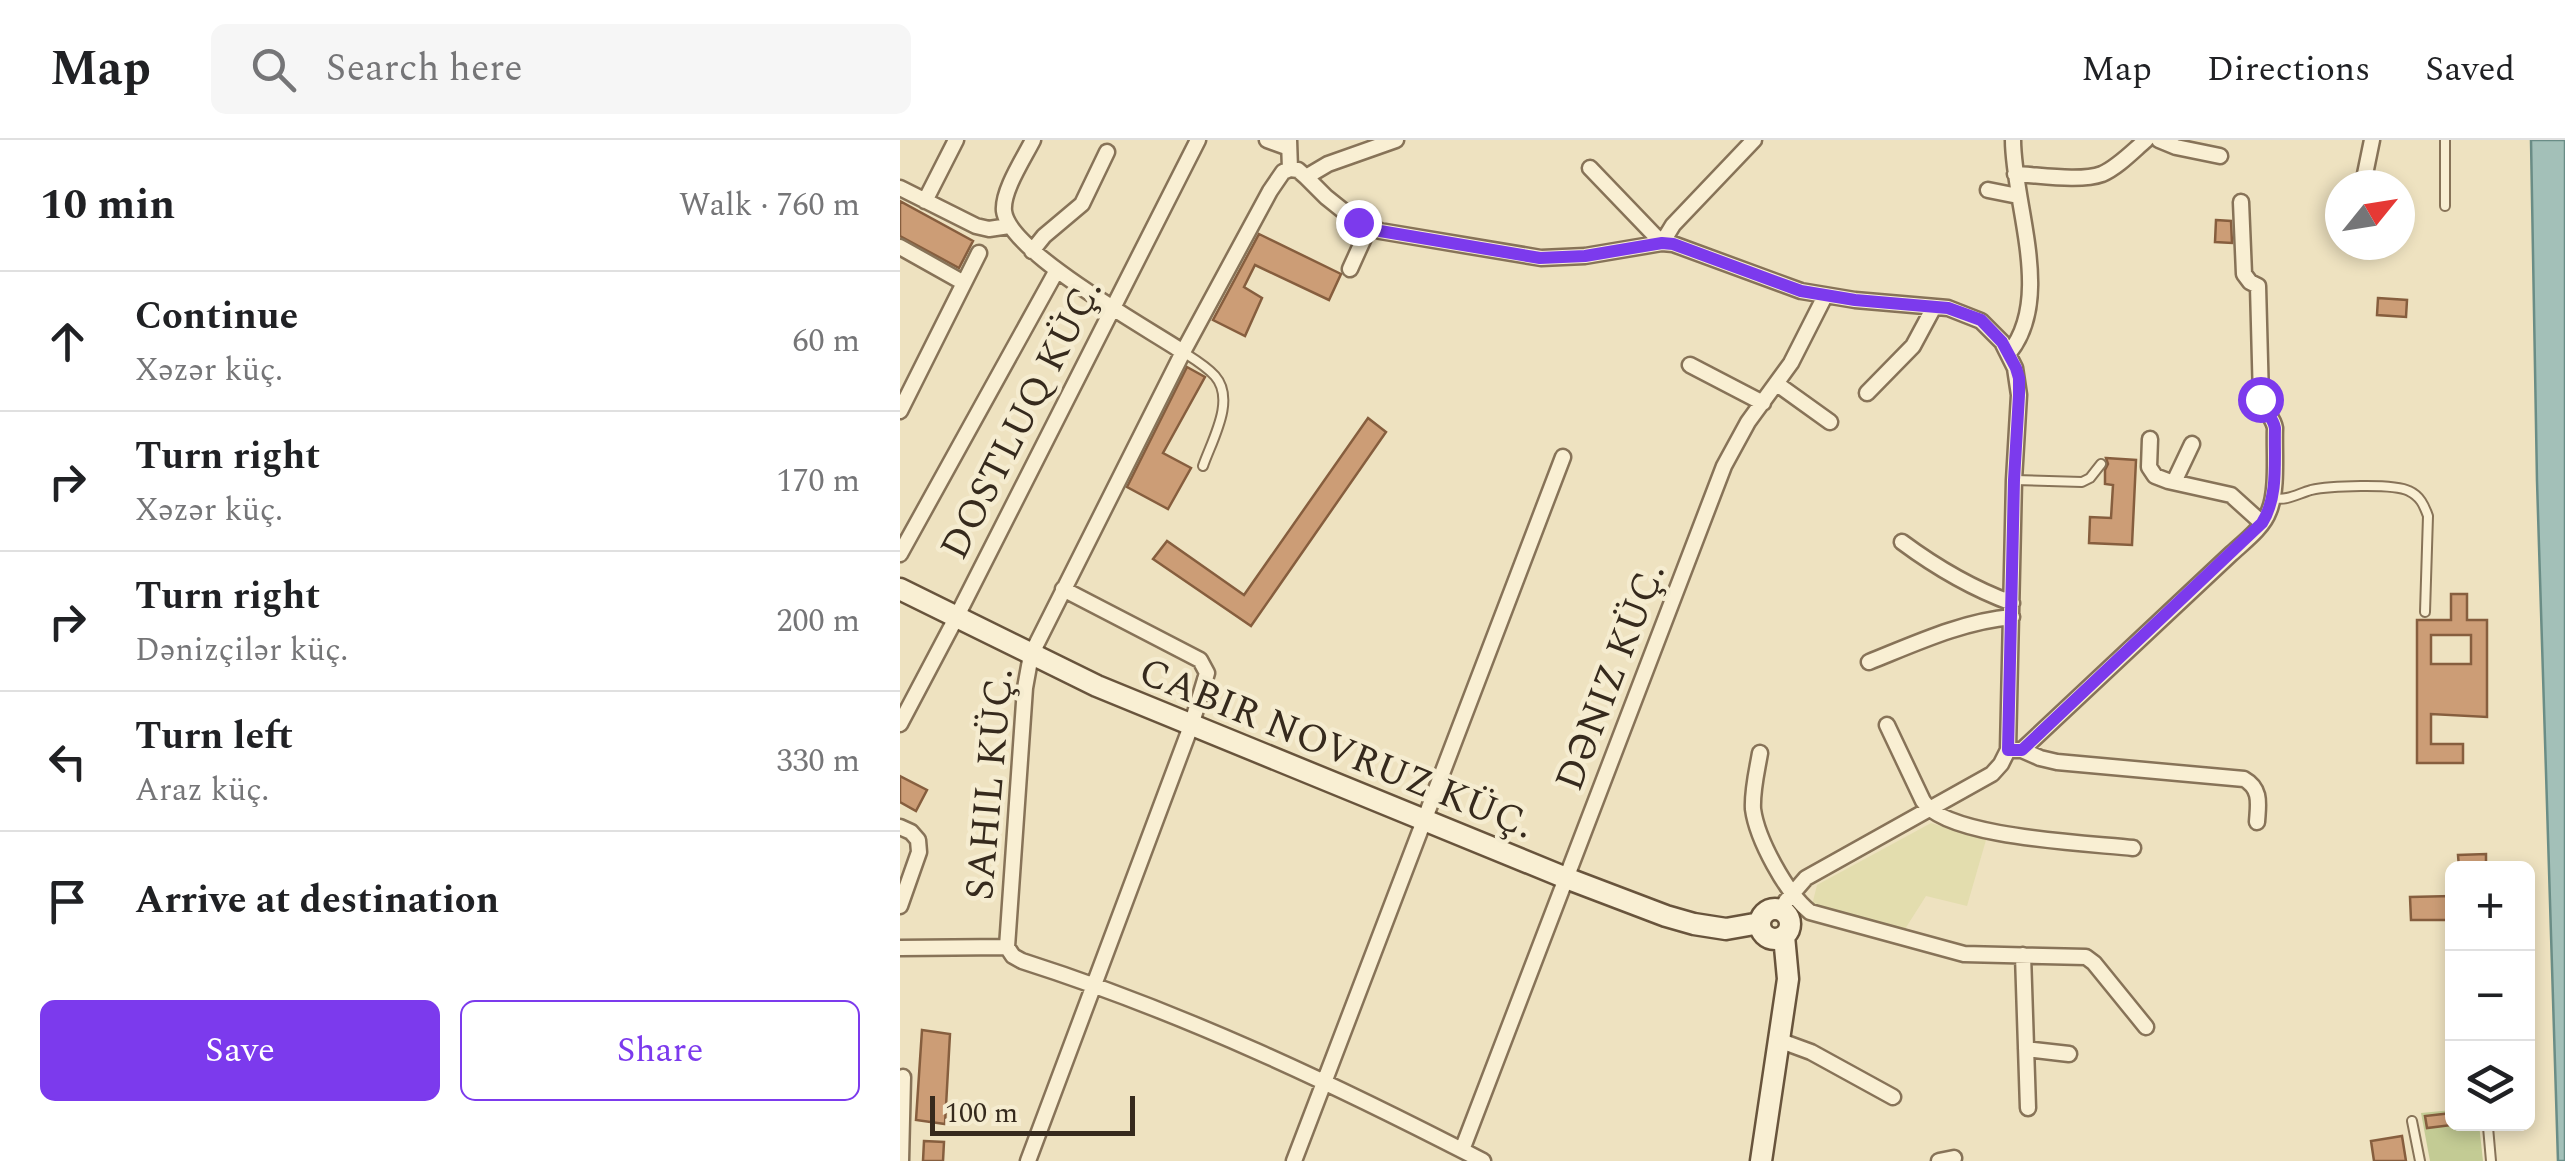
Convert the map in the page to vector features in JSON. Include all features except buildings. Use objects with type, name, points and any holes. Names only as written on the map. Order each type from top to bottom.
[{"type":"main road","name":"CABIR NOVRUZ KÜÇ.","points":[[900,589],[1031,654],[1191,726],[1566,878],[1694,924],[1726,928],[1760,923]]},
{"type":"main road","points":[[1784,936],[1771,938],[1760,923],[1766,913],[1787,902]]},
{"type":"main road","points":[[1762,1161],[1788,980],[1784,936],[1790,923],[1787,902]]},
{"type":"street","points":[[924,201],[956,140]]},
{"type":"street","points":[[1032,140],[1006,194],[1003,208],[1009,226],[1056,270],[1183,352]]},
{"type":"street","name":"DOSTLUQ KÜÇ.","points":[[900,724],[1198,140]]},
{"type":"street","points":[[1267,140],[1289,144],[1290,169],[1306,176],[1339,208],[1380,231],[1540,258],[1585,256],[1662,243],[1825,296],[1948,308],[1981,320],[2009,353],[2019,378],[2012,610],[2015,750]]},
{"type":"street","points":[[1306,176],[1396,140]]},
{"type":"street","points":[[1662,243],[1673,225],[1754,140]]},
{"type":"street","points":[[2009,353],[2024,332],[2028,297],[2028,236],[2018,196],[2014,140]]},
{"type":"street","points":[[2015,174],[2100,175],[2146,140]]},
{"type":"street","points":[[2160,140],[2176,148],[2220,156]]},
{"type":"street","points":[[2366,170],[2372,140]]},
{"type":"street","points":[[1032,250],[1078,210],[1107,152]]},
{"type":"street","points":[[1590,168],[1662,243]]},
{"type":"street","name":"SAHIL KÜÇ.","points":[[1290,169],[1283,172],[1270,191],[1183,352],[1031,654],[1025,688],[1007,947],[1022,961],[1093,984],[1239,1044],[1484,1161]]},
{"type":"street","points":[[900,188],[976,226],[1009,226]]},
{"type":"street","points":[[1988,190],[2018,196]]},
{"type":"street","points":[[1787,902],[1806,878],[1818,870],[1992,774],[2262,523],[2272,498],[2275,428],[2260,399],[2258,286],[2244,274],[2241,202]]},
{"type":"street","points":[[1350,269],[1369,227]]},
{"type":"street","points":[[901,250],[964,282]]},
{"type":"street","points":[[900,411],[979,254]]},
{"type":"street","points":[[900,554],[1056,270]]},
{"type":"street","name":"DӘNIZ KÜÇ.","points":[[1462,1150],[1724,466],[1740,436],[1778,384],[1825,296]]},
{"type":"street","points":[[1867,393],[1913,346],[1934,307]]},
{"type":"street","points":[[1690,365],[1763,403]]},
{"type":"street","points":[[1778,384],[1830,422]]},
{"type":"street","points":[[2150,440],[2150,467],[2155,476],[2231,495],[2262,523]]},
{"type":"street","points":[[2174,482],[2192,444]]},
{"type":"street","points":[[1294,1161],[1562,457]]},
{"type":"street","points":[[1902,542],[1938,570],[2012,610]]},
{"type":"street","points":[[1028,1161],[1191,726],[1207,673],[1200,660],[1063,589]]},
{"type":"street","points":[[1869,662],[2012,610]]},
{"type":"street","points":[[1888,724],[1928,810],[1940,818],[1994,832],[2133,848]]},
{"type":"street","points":[[2015,750],[2058,762],[2244,779],[2253,784],[2258,795],[2257,822]]},
{"type":"street","points":[[1760,754],[1753,794],[1756,825],[1787,902]]},
{"type":"street","points":[[900,826],[918,840],[918,852],[900,906]]},
{"type":"street","points":[[1787,902],[1820,916],[1964,954],[2086,957],[2146,1027]]},
{"type":"street","points":[[900,948],[1007,947]]},
{"type":"street","points":[[2023,955],[2028,1108]]},
{"type":"street","points":[[1780,1042],[1810,1052],[1893,1097]]},
{"type":"street","points":[[2026,1050],[2069,1054]]},
{"type":"street","points":[[901,1161],[902,1077]]},
{"type":"lane","points":[[2444,206],[2445,140]]},
{"type":"lane","points":[[1183,352],[1216,378],[1224,396],[1224,408],[1203,466]]},
{"type":"lane","points":[[2014,480],[2082,482],[2101,464]]},
{"type":"lane","points":[[2272,498],[2283,500],[2310,490],[2334,487],[2400,488],[2413,492],[2423,502],[2428,516],[2425,612]]},
{"type":"lane","points":[[2412,1121],[2420,1161]]},
{"type":"lane","points":[[2488,1131],[2491,1161]]},
{"type":"shaded area","points":[[1931,823],[1986,840],[1967,906],[1926,896],[1905,929],[1812,905],[1817,885]]},
{"type":"green space","points":[[2445,1111],[2445,1131],[2480,1131],[2483,1161],[2430,1161],[2421,1113]]},
{"type":"water","points":[[2531,140],[2565,140],[2565,1161],[2558,1161],[2537,481]]},
{"type":"route","points":[[1358,222],[1380,231],[1540,258],[1673,244],[1801,291],[1948,308],[1981,320],[2002,342],[2019,378],[2008,750],[2022,750],[2262,523],[2272,498],[2275,428],[2260,399]]}]
